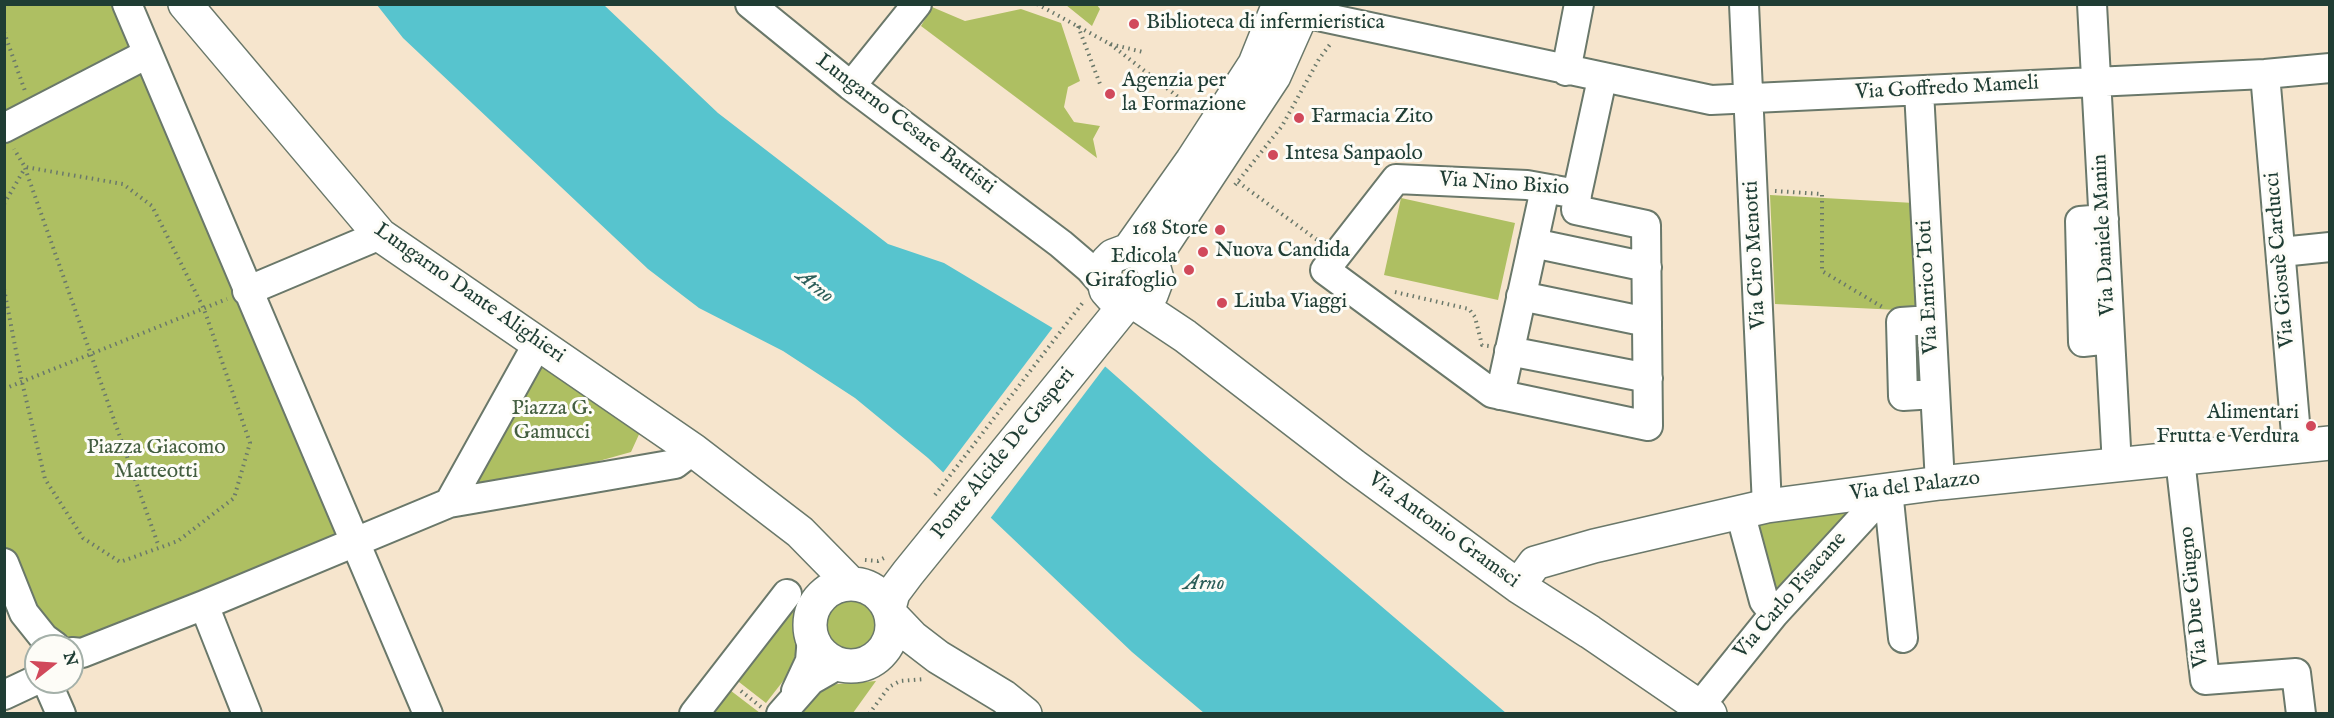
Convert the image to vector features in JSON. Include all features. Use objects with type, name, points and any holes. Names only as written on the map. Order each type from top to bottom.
[{"type":"main road","name":"Lungarno Dante Alighieri","points":[[185,4],[380,235],[693,450],[800,532],[849,580]]},
{"type":"main road","name":"Ponte Alcide De Gasperi","points":[[890,611],[898,565],[1120,289],[1274,76],[1296,7]]},
{"type":"main road","name":"Via Antonio Gramsci","points":[[1120,289],[1354,466],[1518,586],[1705,710]]},
{"type":"main road","name":"Via del Palazzo","points":[[1518,586],[1535,563],[1754,509],[1940,483],[2330,443]]},
{"type":"main road","name":"Ponte Alcide De Gasperi","points":[[849,580],[898,565]]},
{"type":"main road","points":[[890,611],[890,639],[875,658],[855,666],[844,665],[824,655],[812,636],[810,622],[813,608],[849,580],[883,598],[890,611],[921,644],[1004,697],[1025,714]]},
{"type":"main road","points":[[875,658],[933,667],[978,682]]},
{"type":"street","points":[[127,4],[428,714]]},
{"type":"street","name":"Lungarno Cesare Battisti","points":[[750,4],[851,86],[1061,244],[1087,254],[1120,289]]},
{"type":"street","points":[[851,86],[917,4]]},
{"type":"street","points":[[1566,71],[1579,4]]},
{"type":"street","name":"Via Ciro Menotti","points":[[1744,4],[1753,190],[1754,509],[1764,601],[1774,614]]},
{"type":"street","name":"Via Daniele Manin","points":[[2092,4],[2117,466]]},
{"type":"street","name":"Via Goffredo Mameli","points":[[1296,7],[1338,22],[1711,100],[2265,74],[2330,68]]},
{"type":"street","points":[[9,119],[147,54]]},
{"type":"street","name":"Via Giosuè Carducci","points":[[2265,74],[2297,446]]},
{"type":"street","name":"Via Nino Bixio","points":[[1331,262],[1396,179],[1527,184],[1577,194],[1602,79]]},
{"type":"street","name":"Via Enrico Toti","points":[[1919,91],[1940,483]]},
{"type":"street","points":[[1500,395],[1545,189]]},
{"type":"street","points":[[1331,262],[1492,393],[1648,426],[1646,225],[1576,210],[1577,194]]},
{"type":"street","points":[[247,291],[380,235]]},
{"type":"street","points":[[1533,243],[1647,267]]},
{"type":"street","points":[[2281,252],[2330,247]]},
{"type":"street","points":[[1521,296],[1647,322]]},
{"type":"street","points":[[1931,320],[1901,322],[1903,396],[1935,394]]},
{"type":"street","points":[[449,503],[538,344]]},
{"type":"street","points":[[1509,351],[1648,378]]},
{"type":"street","points":[[84,647],[204,605],[449,503],[675,464],[693,450]]},
{"type":"street","name":"Via Due Giugno","points":[[2180,459],[2205,680],[2296,673],[2301,714]]},
{"type":"street","points":[[1888,490],[1903,638]]},
{"type":"street","name":"Via Carlo Pisacane","points":[[1705,710],[1774,614],[1888,490]]},
{"type":"street","points":[[4,564],[31,634]]},
{"type":"street","points":[[694,714],[787,594]]},
{"type":"street","points":[[204,605],[247,714]]},
{"type":"street","points":[[24,613],[41,634]]},
{"type":"street","points":[[781,709],[810,661],[812,636]]},
{"type":"street","points":[[781,709],[819,675],[844,665]]},
{"type":"street","points":[[4,695],[24,686]]},
{"type":"street","points":[[52,694],[61,714]]},
{"type":"path","points":[[1037,4],[1110,44],[1170,92]]},
{"type":"path","points":[[1233,188],[1282,126],[1318,59],[1331,44],[1338,22]]},
{"type":"path","points":[[1078,26],[1100,84]]},
{"type":"path","points":[[4,32],[27,91],[9,119],[89,355],[159,547]]},
{"type":"path","points":[[1110,44],[1143,52]]},
{"type":"path","points":[[4,204],[25,167]]},
{"type":"path","points":[[4,289],[22,382],[45,479],[83,538],[120,561],[178,541],[234,498],[250,443],[204,309],[152,206],[123,184],[25,167]]},
{"type":"path","points":[[1238,183],[1331,262]]},
{"type":"path","points":[[1753,190],[1822,194],[1822,271],[1891,313],[1901,322]]},
{"type":"path","points":[[932,500],[1120,289]]},
{"type":"path","points":[[1384,289],[1469,309],[1475,317],[1482,345],[1509,351]]},
{"type":"path","points":[[4,389],[247,291]]},
{"type":"path","points":[[849,580],[866,561],[898,565]]},
{"type":"path","points":[[869,714],[889,687],[900,681],[927,679],[930,674]]},
{"type":"path","points":[[723,677],[781,709]]},
{"type":"green space","name":"Piazza Giacomo Matteotti","points":[[4,5],[127,5],[355,543],[204,605],[84,638],[84,634],[48,634],[5,563],[4,128],[11,124],[5,107]]},
{"type":"green space","points":[[1066,5],[1097,5],[1100,9],[1092,26]]},
{"type":"green space","points":[[932,7],[965,21],[1021,9],[1061,23],[1080,81],[1068,87],[1064,107],[1074,122],[1100,126],[1093,139],[1097,158],[921,26]]},
{"type":"green space","points":[[1770,195],[1914,203],[1919,311],[1775,304]]},
{"type":"green space","points":[[1401,198],[1515,223],[1498,300],[1384,275]]},
{"type":"green space","name":"Piazza G. Gamucci","points":[[538,343],[641,430],[631,452],[449,503]]},
{"type":"green space","points":[[1861,504],[1772,602],[1751,520]]},
{"type":"green space","points":[[854,595],[875,604],[884,625],[875,646],[854,655],[833,646],[824,625],[833,604]]},
{"type":"green space","points":[[798,603],[794,620],[798,647],[787,676],[766,703],[730,675]]},
{"type":"green space","points":[[876,681],[853,713],[798,714],[826,685]]},
{"type":"green space","points":[[722,684],[760,713],[700,714]]},
{"type":"water","name":"Arno","points":[[377,5],[604,5],[718,113],[888,244],[944,263],[1081,345],[1214,463],[1506,713],[1204,713],[1132,652],[928,458],[855,398],[783,351],[699,308],[648,269],[403,38]]},
{"type":"pier","points":[[1054,326],[1083,342],[1107,364],[989,520],[942,474]]},
{"type":"place","name":"Biblioteca di infermieristica","points":[[1134,24]]},
{"type":"place","name":"Agenzia per la Formazione","points":[[1110,94]]},
{"type":"place","name":"Farmacia Zito","points":[[1299,118]]},
{"type":"place","name":"Intesa Sanpaolo","points":[[1273,155]]},
{"type":"place","name":"168 Store","points":[[1220,230]]},
{"type":"place","name":"Nuova Candida","points":[[1203,252]]},
{"type":"place","name":"Edicola Girafoglio","points":[[1189,270]]},
{"type":"place","name":"Liuba Viaggi","points":[[1222,303]]},
{"type":"place","name":"Alimentari Frutta e Verdura","points":[[2311,426]]}]
